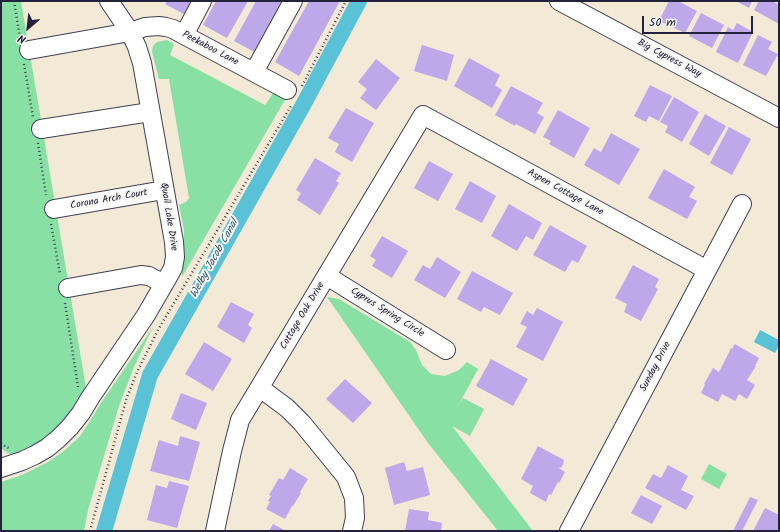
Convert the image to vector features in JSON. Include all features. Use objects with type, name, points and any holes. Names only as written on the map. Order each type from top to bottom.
[{"type":"street","name":"Quail Lake Drive","points":[[1,468],[22,462],[35,455],[58,439],[70,427],[81,413],[146,315],[172,268],[175,257],[174,242],[142,63],[130,32],[109,1]]},
{"type":"street","points":[[184,34],[202,1]]},
{"type":"street","points":[[254,72],[293,1]]},
{"type":"street","name":"Big Cypress Way","points":[[559,1],[779,118]]},
{"type":"street","name":"Peekaboo Lane","points":[[24,50],[130,32],[145,27],[159,26],[173,29],[184,34],[294,92]]},
{"type":"street","points":[[37,130],[150,112]]},
{"type":"street","name":"Aspen Cottage Lane","points":[[423,115],[707,270]]},
{"type":"street","name":"Cottage Oak Drive","points":[[215,531],[240,420],[423,115]]},
{"type":"street","name":"Corona Arch Court","points":[[50,207],[164,190]]},
{"type":"street","name":"Sunday Drive","points":[[569,531],[742,204]]},
{"type":"street","points":[[64,287],[141,275],[149,276],[164,284]]},
{"type":"street","name":"Cyprus Spring Circle","points":[[327,276],[446,350]]},
{"type":"street","points":[[260,388],[287,408],[302,423],[346,477],[354,498],[356,518],[352,531]]},
{"type":"path","points":[[14,1],[24,50],[64,287],[78,391]]},
{"type":"path","points":[[90,531],[126,400],[137,372],[158,330],[346,1]]},
{"type":"path","points":[[1,443],[6,447],[14,449]]},
{"type":"green space","points":[[1,1],[21,1],[86,388],[74,411],[44,441],[16,454],[10,454],[1,448]]},
{"type":"green space","points":[[167,40],[174,44],[170,55],[265,105],[274,92],[286,98],[182,277],[184,230],[179,205],[186,202],[189,198],[169,79],[159,79],[152,52],[153,46],[157,42]]},
{"type":"green space","points":[[327,297],[339,299],[410,342],[416,350],[422,365],[431,374],[445,376],[459,370],[467,362],[478,369],[458,406],[463,398],[484,409],[470,436],[452,426],[533,531],[498,531],[428,443]]},
{"type":"green space","points":[[153,327],[134,367],[119,406],[88,510],[84,531],[1,531],[1,482],[22,475],[48,462],[64,451],[80,436]]},
{"type":"green space","points":[[709,464],[727,474],[719,489],[701,479]]},
{"type":"water","points":[[760,330],[779,340],[779,346],[775,353],[754,342]]},
{"type":"building","points":[[167,1],[199,1],[191,18],[165,4]]},
{"type":"building","points":[[216,1],[248,1],[227,38],[203,25]]},
{"type":"building","points":[[256,1],[288,1],[258,54],[234,41]]},
{"type":"building","points":[[309,1],[340,1],[299,76],[275,62]]},
{"type":"building","points":[[669,1],[678,1],[697,11],[685,33],[659,21]]},
{"type":"building","points":[[736,1],[752,1],[749,8]]},
{"type":"building","points":[[759,1],[772,1],[779,5],[779,24],[754,10]]},
{"type":"building","points":[[701,13],[724,25],[712,48],[689,36]]},
{"type":"building","points":[[737,23],[753,32],[738,63],[716,52],[728,27],[733,30]]},
{"type":"building","points":[[758,35],[772,42],[768,49],[778,54],[766,76],[743,65]]},
{"type":"building","points":[[422,45],[454,55],[447,81],[414,71]]},
{"type":"building","points":[[469,58],[500,75],[495,85],[502,90],[492,108],[454,86]]},
{"type":"building","points":[[376,59],[400,78],[376,110],[360,98],[367,89],[358,82]]},
{"type":"building","points":[[650,85],[672,96],[659,121],[649,116],[646,122],[634,116]]},
{"type":"building","points":[[511,86],[543,103],[537,113],[544,117],[535,134],[516,124],[515,126],[495,115]]},
{"type":"building","points":[[674,97],[699,112],[682,142],[665,132],[668,126],[660,122]]},
{"type":"building","points":[[346,108],[374,123],[352,162],[335,152],[339,144],[328,138]]},
{"type":"building","points":[[558,110],[590,128],[574,158],[549,144],[551,141],[543,137]]},
{"type":"building","points":[[705,114],[726,126],[709,156],[689,144]]},
{"type":"building","points":[[729,127],[751,139],[732,175],[710,163]]},
{"type":"building","points":[[611,133],[640,149],[619,185],[584,165],[594,148],[601,152]]},
{"type":"building","points":[[315,158],[341,173],[336,181],[339,183],[320,215],[297,200],[301,193],[296,190]]},
{"type":"building","points":[[429,161],[453,174],[438,201],[414,188]]},
{"type":"building","points":[[664,169],[695,187],[689,197],[697,201],[687,219],[648,198]]},
{"type":"building","points":[[470,181],[496,196],[482,223],[455,209]]},
{"type":"building","points":[[509,204],[542,223],[533,240],[526,236],[517,251],[491,236]]},
{"type":"building","points":[[550,225],[587,246],[578,263],[572,260],[565,272],[533,255]]},
{"type":"building","points":[[382,236],[408,251],[392,278],[372,266],[376,260],[370,256]]},
{"type":"building","points":[[437,257],[461,272],[445,298],[414,280],[423,265],[430,269]]},
{"type":"building","points":[[633,265],[659,279],[655,287],[658,289],[641,321],[624,312],[627,304],[615,298]]},
{"type":"building","points":[[472,271],[513,293],[500,315],[484,307],[481,312],[457,299]]},
{"type":"building","points":[[231,302],[254,314],[248,325],[252,328],[244,343],[217,327]]},
{"type":"building","points":[[537,308],[563,322],[543,361],[516,347],[527,327],[520,324],[527,311],[533,315]]},
{"type":"building","points":[[204,342],[232,359],[213,391],[185,374]]},
{"type":"building","points":[[735,344],[759,358],[747,380],[755,385],[747,399],[739,394],[735,401],[722,394],[718,402],[701,393],[713,368],[719,372],[731,348],[732,349]]},
{"type":"building","points":[[491,359],[528,379],[513,406],[476,386]]},
{"type":"building","points":[[345,379],[372,403],[353,423],[326,399]]},
{"type":"building","points":[[181,393],[207,403],[196,430],[171,419]]},
{"type":"building","points":[[180,436],[200,442],[189,481],[150,471],[159,440],[178,446]]},
{"type":"building","points":[[538,446],[564,460],[561,468],[559,468],[565,472],[551,495],[549,494],[546,502],[530,493],[533,486],[521,479]]},
{"type":"building","points":[[404,462],[407,471],[423,467],[430,495],[394,505],[385,468]]},
{"type":"building","points":[[668,465],[688,476],[681,490],[694,496],[686,510],[645,488],[653,474],[661,478]]},
{"type":"building","points":[[290,468],[308,479],[285,519],[266,509],[270,502],[268,501],[271,496],[269,495],[279,478],[283,480]]},
{"type":"building","points":[[169,481],[189,486],[177,528],[147,520],[156,485],[167,488]]},
{"type":"building","points":[[641,495],[662,506],[652,524],[631,513]]},
{"type":"building","points":[[750,497],[758,500],[742,531],[733,531]]},
{"type":"building","points":[[765,508],[779,515],[779,531],[753,531]]},
{"type":"building","points":[[409,509],[429,512],[428,520],[442,523],[441,531],[405,531]]},
{"type":"building","points":[[273,524],[286,531],[269,531]]},
{"type":"waterway","name":"Welby Jacob Canal","points":[[104,531],[150,375],[302,107],[359,1]]}]
